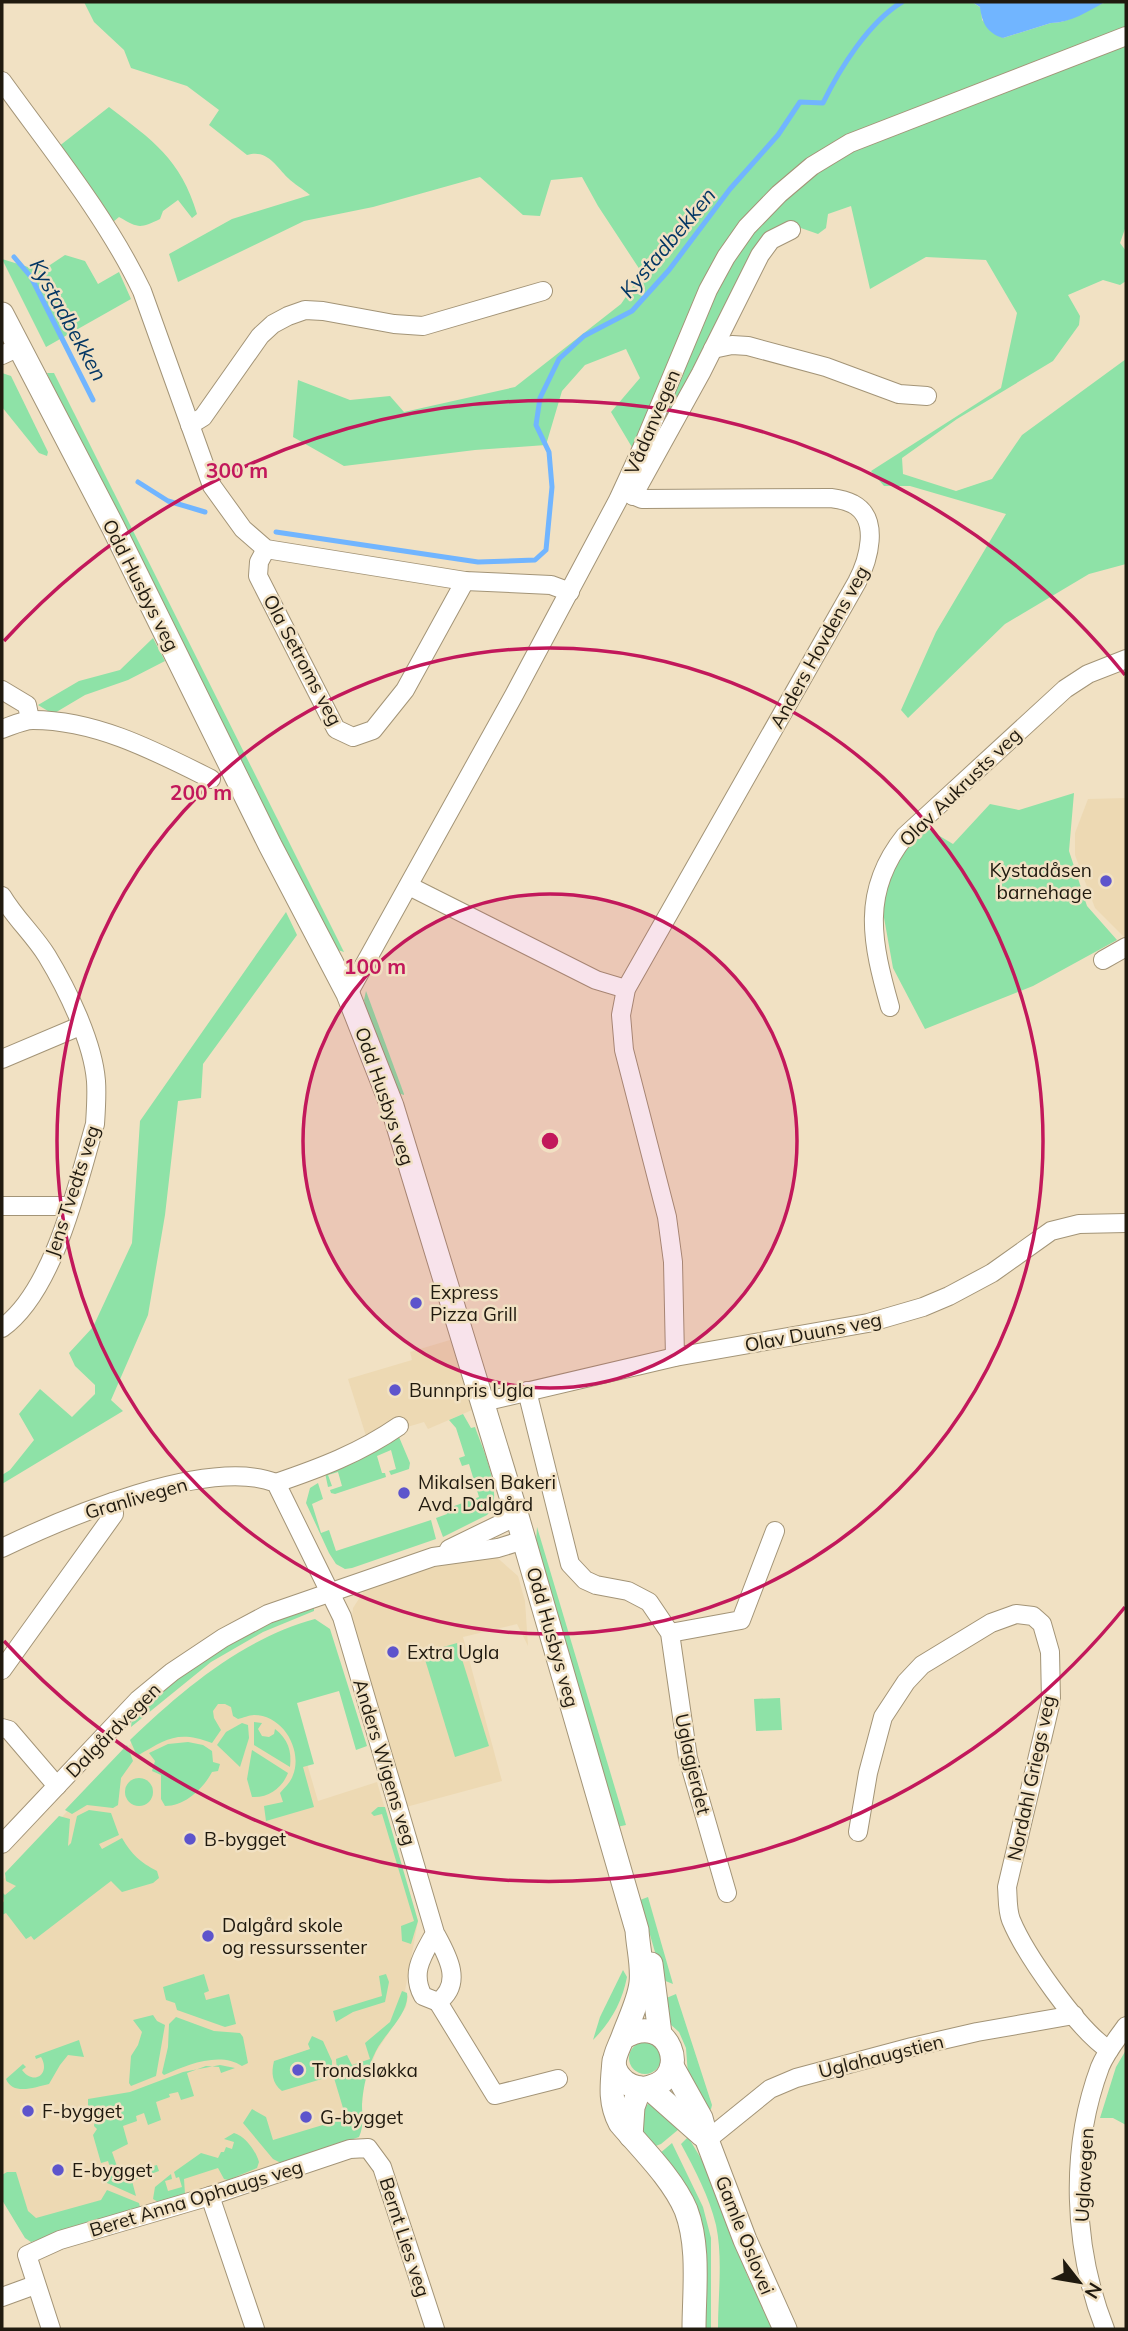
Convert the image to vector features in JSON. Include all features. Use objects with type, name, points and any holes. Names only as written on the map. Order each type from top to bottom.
[{"type":"street","name":"Vådanvegen","points":[[628,494],[708,290],[747,227],[779,194],[812,166],[850,143],[1126,36]]},
{"type":"street","points":[[2,81],[72,178],[128,263],[142,291],[212,486],[243,529],[266,549],[465,581],[551,584],[570,592]]},
{"type":"street","name":"Vådanvegen","points":[[348,994],[570,592],[713,349],[760,255],[771,240],[791,230]]},
{"type":"street","points":[[190,425],[204,417],[260,336],[273,324],[288,316],[305,310],[323,311],[394,324],[423,326],[543,291]]},
{"type":"street","name":"Odd Husbys veg","points":[[2,314],[10,351],[113,527],[270,845],[348,994],[392,1106],[517,1516],[637,1930],[642,1971],[640,1987],[623,2038]]},
{"type":"street","points":[[713,349],[732,345],[748,346],[826,367],[899,394],[928,396]]},
{"type":"street","name":"Anders Hovdens veg","points":[[628,494],[642,499],[831,498],[854,505],[861,511],[869,531],[870,547],[857,582],[626,989],[621,1015],[624,1050],[667,1217],[673,1262],[676,1357]]},
{"type":"street","name":"Ola Setroms veg","points":[[266,549],[259,562],[258,576],[336,729],[353,737],[373,730],[405,690],[465,581]]},
{"type":"street","name":"Olav Aukrusts veg","points":[[890,1007],[876,958],[874,926],[880,880],[890,856],[905,836],[1065,689],[1088,674],[1126,659]]},
{"type":"street","points":[[2,690],[27,705],[30,719]]},
{"type":"street","points":[[2,729],[30,719],[89,728],[119,736],[211,779]]},
{"type":"street","points":[[409,886],[596,980],[626,989]]},
{"type":"street","name":"Jens Tvedts veg","points":[[2,896],[46,955],[67,994],[90,1052],[96,1079],[95,1124],[57,1248],[21,1308],[2,1328]]},
{"type":"street","points":[[1103,960],[1126,947]]},
{"type":"street","points":[[2,1059],[80,1026]]},
{"type":"street","points":[[2,1206],[70,1206]]},
{"type":"street","name":"Olav Duuns veg","points":[[483,1402],[676,1357],[827,1332],[923,1307],[992,1273],[1051,1231],[1079,1224],[1126,1223]]},
{"type":"street","name":"Uglagjerdet","points":[[527,1391],[570,1564],[585,1580],[596,1585],[628,1591],[649,1602],[670,1633],[688,1758],[727,1893]]},
{"type":"street","points":[[331,1592],[276,1483],[372,1445],[399,1426]]},
{"type":"street","name":"Granlivegen","points":[[2,1548],[54,1523],[165,1487],[210,1478],[244,1475],[265,1478],[276,1483]]},
{"type":"street","points":[[2,1670],[114,1514],[113,1502]]},
{"type":"street","name":"Dalgårdvegen","points":[[2,1844],[138,1700],[172,1672],[223,1638],[268,1614],[433,1557],[517,1516]]},
{"type":"street","points":[[670,1633],[741,1620],[775,1531]]},
{"type":"street","name":"Dalgårdvegen","points":[[433,1557],[498,1548],[524,1540]]},
{"type":"street","name":"Anders Wigens veg","points":[[331,1592],[353,1654],[435,1933],[446,1953],[453,1977],[447,1996],[438,2001]]},
{"type":"street","name":"Nordahl Griegs veg","points":[[859,1832],[868,1773],[883,1717],[905,1682],[922,1665],[991,1623],[1016,1614],[1033,1616],[1042,1625],[1050,1653],[1051,1701],[1007,1887],[1009,1917],[1031,1957],[1073,2015],[1109,2050]]},
{"type":"street","points":[[2,1728],[9,1730],[57,1786]]},
{"type":"street","name":"Odd Husbys veg","points":[[637,1930],[647,1943],[651,1958],[660,2034]]},
{"type":"street","points":[[435,1933],[416,1968],[416,1977],[423,1996],[438,2001],[495,2095],[558,2079]]},
{"type":"street","name":"Uglahaugstien","points":[[707,2140],[770,2089],[796,2078],[977,2032],[1073,2015]]},
{"type":"street","name":"Uglavegen","points":[[1105,2329],[1093,2299],[1081,2230],[1081,2143],[1101,2066],[1126,2026]]},
{"type":"street","points":[[614,2061],[618,2074],[627,2084],[644,2088],[659,2084],[667,2076],[672,2066],[673,2054],[660,2034],[648,2030],[634,2031],[623,2038],[616,2049],[614,2061],[611,2096],[615,2113],[672,2186],[685,2210],[695,2259],[694,2329]]},
{"type":"street","name":"Gamle Oslovei","points":[[672,2066],[701,2118],[745,2240],[785,2329]]},
{"type":"street","points":[[631,2136],[633,2107],[644,2088]]},
{"type":"street","name":"Gamle Oslovei","points":[[644,2088],[692,2124],[707,2140]]},
{"type":"street","name":"Beret Anna Ophaugs veg","points":[[35,2285],[27,2255],[60,2240],[210,2196],[350,2149],[368,2148]]},
{"type":"street","name":"Bernt Lies veg","points":[[368,2148],[382,2166],[435,2329]]},
{"type":"street","points":[[210,2196],[255,2329]]},
{"type":"street","points":[[2,2297],[35,2285],[51,2329]]},
{"type":"shaded area","name":"Kystadåsen barnehage","points":[[1126,798],[1124,937],[1095,908],[1075,855],[1075,833],[1088,799]]},
{"type":"shaded area","points":[[450,1340],[472,1410],[428,1429],[424,1422],[367,1439],[348,1379],[412,1360],[410,1352]]},
{"type":"shaded area","points":[[492,1553],[518,1576],[525,1601],[528,1646],[517,1624],[463,1637],[502,1781],[406,1807],[352,1617],[353,1608],[364,1591],[372,1587],[419,1571]]},
{"type":"shaded area","name":"Dalgård skole og ressurssenter","points":[[186,1692],[282,1703],[298,1733],[318,1801],[377,1782],[418,1921],[405,1991],[408,1997],[406,2007],[376,2052],[364,2084],[363,2120],[359,2136],[241,2178],[30,2241],[2,2196],[2,1881],[137,1737]]},
{"type":"green space","points":[[84,2],[972,2],[981,8],[982,20],[1003,38],[1065,21],[1106,2],[1126,2],[1126,226],[1120,243],[1126,251],[1126,281],[1120,285],[1103,280],[1068,295],[1080,316],[1079,325],[1053,361],[957,419],[902,458],[903,474],[956,491],[992,479],[1022,435],[1126,359],[1126,564],[1089,574],[1005,624],[908,718],[901,710],[936,632],[1006,514],[910,486],[884,486],[871,471],[1001,388],[1017,313],[986,260],[926,257],[870,289],[851,206],[828,214],[826,228],[818,234],[798,227],[762,243],[648,462],[633,449],[611,412],[640,378],[626,349],[585,365],[562,391],[546,445],[475,450],[344,466],[293,437],[298,380],[350,400],[390,396],[404,412],[515,387],[621,304],[642,273],[582,177],[551,180],[540,216],[523,215],[480,177],[373,207],[304,221],[178,282],[169,254],[232,219],[310,195],[290,180],[270,159],[260,154],[247,155],[209,125],[219,110],[187,86],[131,68],[124,50],[94,22]]},
{"type":"green space","points":[[109,107],[152,141],[173,165],[183,179],[197,214],[192,218],[178,200],[163,211],[160,219],[148,224],[139,226],[119,217],[113,222],[58,147]]},
{"type":"green space","points":[[65,255],[85,261],[98,284],[119,272],[131,299],[46,347],[2,259],[41,271]]},
{"type":"green space","points":[[2,373],[11,376],[48,452],[47,456],[39,453],[2,407]]},
{"type":"green space","points":[[47,373],[54,373],[344,952],[335,949],[63,413]]},
{"type":"green space","points":[[153,638],[165,661],[128,680],[85,695],[53,714],[38,705],[79,681],[120,670]]},
{"type":"green space","points":[[1074,793],[1069,851],[1087,906],[1117,940],[1033,986],[925,1029],[893,968],[881,901],[896,860],[928,829],[953,844],[990,804],[1019,810]]},
{"type":"green space","points":[[286,912],[297,935],[203,1064],[201,1098],[178,1101],[165,1215],[148,1315],[111,1400],[123,1411],[2,1484],[2,1475],[10,1470],[34,1440],[19,1414],[40,1389],[72,1417],[95,1394],[95,1385],[75,1366],[69,1353],[93,1327],[132,1243],[140,1121]]},
{"type":"green space","points":[[366,991],[404,1095],[398,1093],[366,1009]]},
{"type":"green space","points":[[463,1414],[471,1428],[475,1427],[491,1472],[494,1497],[487,1515],[443,1537],[436,1518],[447,1514],[446,1509],[479,1497],[469,1464],[462,1466],[459,1458],[465,1456],[456,1428],[449,1420]]},
{"type":"green space","points":[[399,1437],[410,1463],[409,1469],[391,1475],[389,1471],[396,1469],[391,1450],[377,1456],[382,1473],[385,1473],[386,1477],[331,1493],[330,1490],[342,1486],[338,1472],[328,1475],[332,1486],[328,1487],[325,1473]]},
{"type":"green space","points":[[318,1483],[323,1499],[312,1504],[321,1533],[329,1530],[336,1551],[431,1520],[436,1539],[345,1569],[336,1564],[329,1553],[306,1503],[310,1488]]},
{"type":"green space","points":[[537,1527],[626,1825],[617,1827],[536,1542]]},
{"type":"green space","points":[[314,1607],[314,1611],[263,1632],[211,1662],[131,1727],[132,1718],[149,1701],[216,1650],[264,1622]]},
{"type":"green space","points":[[315,1619],[330,1629],[367,1746],[356,1750],[339,1691],[297,1703],[314,1764],[303,1767],[314,1807],[266,1821],[264,1806],[283,1802],[280,1793],[293,1775],[293,1745],[282,1727],[274,1721],[254,1715],[238,1719],[233,1716],[231,1707],[225,1704],[218,1704],[213,1711],[221,1730],[212,1743],[190,1737],[173,1738],[137,1756],[130,1740],[193,1684],[239,1652],[289,1628]]},
{"type":"green space","points":[[457,1643],[489,1746],[455,1757],[423,1653]]},
{"type":"green space","points":[[780,1698],[782,1730],[756,1731],[754,1699]]},
{"type":"green space","points":[[254,1722],[262,1723],[258,1729],[262,1736],[269,1737],[274,1734],[275,1729],[283,1737],[290,1751],[290,1767],[254,1745]]},
{"type":"green space","points":[[242,1723],[248,1725],[249,1738],[240,1767],[217,1745],[226,1732]]},
{"type":"green space","points":[[188,1742],[203,1745],[212,1751],[213,1762],[220,1764],[218,1771],[212,1772],[204,1784],[186,1800],[165,1806],[161,1799],[161,1775],[152,1771],[155,1761],[149,1753],[168,1744]]},
{"type":"green space","points":[[127,1745],[133,1761],[121,1778],[118,1805],[113,1808],[87,1805],[72,1814],[65,1810]]},
{"type":"green space","points":[[252,1750],[288,1773],[278,1787],[264,1796],[252,1797],[247,1779]]},
{"type":"green space","points":[[139,1778],[149,1782],[153,1792],[149,1802],[139,1806],[129,1802],[125,1792],[129,1782]]},
{"type":"green space","points":[[378,1807],[385,1807],[418,1921],[411,1944],[402,1941],[401,1926],[414,1921],[382,1814],[374,1816],[371,1813]]},
{"type":"green space","points":[[89,1810],[111,1813],[119,1835],[99,1844],[102,1849],[122,1838],[137,1857],[157,1871],[159,1878],[153,1883],[122,1892],[111,1881],[34,1940],[31,1936],[26,1939],[6,1913],[2,1915],[2,1892],[5,1895],[16,1886],[6,1881],[5,1873],[59,1816],[70,1819],[68,1846],[77,1816]]},
{"type":"green space","points":[[648,1897],[673,1984],[663,1980],[640,1900]]},
{"type":"green space","points":[[623,1970],[627,1977],[619,2003],[593,2040],[600,2017]]},
{"type":"green space","points":[[204,1974],[209,1991],[204,1993],[206,2000],[229,1994],[236,2024],[225,2027],[177,2010],[175,2003],[166,2000],[163,1987]]},
{"type":"green space","points":[[386,1974],[389,1982],[385,2002],[353,2012],[336,2022],[333,2011],[382,1996],[379,1976]]},
{"type":"green space","points":[[402,1991],[407,1993],[405,2008],[380,2044],[368,2070],[363,2091],[359,2137],[283,2164],[273,2159],[243,2123],[252,2109],[266,2117],[273,2140],[346,2118],[334,2078],[337,2071],[336,2059],[347,2055],[352,2065],[370,2059],[365,2043],[390,2022]]},
{"type":"green space","points":[[676,1994],[712,2105],[707,2111],[688,2075],[686,2048],[679,2032],[669,2023],[664,1999]]},
{"type":"green space","points":[[153,2015],[165,2025],[156,2076],[131,2086],[131,2056],[142,2032],[133,2020]]},
{"type":"green space","points":[[176,2017],[214,2031],[240,2033],[248,2063],[242,2066],[224,2060],[203,2061],[164,2075],[162,2073],[168,2047],[169,2024]]},
{"type":"green space","name":"Trondsløkka","points":[[312,2036],[323,2041],[332,2061],[332,2072],[325,2078],[282,2091],[273,2078],[274,2061],[310,2049],[308,2044]]},
{"type":"green space","points":[[79,2040],[84,2057],[68,2055],[49,2084],[19,2089],[9,2084],[6,2079],[23,2064],[26,2067],[22,2070],[27,2075],[40,2076],[44,2063],[41,2057],[36,2059],[35,2056]]},
{"type":"green space","points":[[645,2042],[656,2047],[661,2058],[656,2069],[645,2074],[634,2069],[629,2058],[634,2047]]},
{"type":"green space","points":[[1126,2050],[1126,2125],[1113,2118],[1100,2118],[1116,2067]]},
{"type":"green space","points":[[212,2066],[235,2068],[221,2073],[219,2067]]},
{"type":"green space","points":[[197,2069],[187,2073],[194,2096],[181,2100],[178,2092],[156,2102],[161,2120],[148,2125],[144,2113],[136,2116],[137,2121],[123,2126],[128,2144],[112,2152],[120,2175],[157,2165],[159,2171],[132,2181],[136,2196],[107,2183],[103,2173],[111,2170],[108,2161],[101,2163],[93,2135],[97,2129],[94,2126],[95,2117],[88,2105],[88,2099],[130,2092]]},
{"type":"green space","points":[[648,2104],[652,2104],[679,2129],[653,2147],[642,2133],[639,2115]]},
{"type":"green space","points":[[234,2133],[253,2149],[259,2162],[257,2168],[228,2180],[224,2179],[218,2168],[184,2179],[185,2194],[160,2203],[153,2199],[155,2187],[171,2174],[172,2179],[165,2181],[168,2191],[182,2187],[174,2172],[201,2153],[218,2158],[226,2147],[232,2149],[234,2142],[224,2139]]},
{"type":"green space","points":[[688,2137],[711,2175],[747,2275],[773,2329],[718,2329],[720,2263],[716,2225],[706,2193],[681,2144]]},
{"type":"green space","points":[[672,2143],[703,2207],[711,2238],[711,2329],[703,2329],[705,2255],[659,2154]]},
{"type":"green space","points":[[16,2172],[28,2211],[36,2218],[101,2200],[107,2190],[139,2203],[140,2207],[31,2242],[25,2238],[2,2200],[2,2175]]},
{"type":"water","points":[[972,2],[1105,2],[1072,19],[1003,38],[989,30],[982,18],[980,7]]},
{"type":"waterway","name":"Kystadbekken","points":[[276,532],[478,562],[535,560],[546,550],[552,487],[549,452],[536,425],[540,398],[559,359],[584,336],[632,311],[669,270],[730,189],[778,135],[800,102],[823,103],[856,47],[878,21],[902,2]]},
{"type":"waterway","name":"Kystadbekken","points":[[14,257],[31,277],[93,400]]},
{"type":"waterway","name":"Kystadbekken","points":[[138,482],[168,501],[205,512]]},
{"type":"place","name":"Kystadåsen barnehage","points":[[1106,881]]},
{"type":"place","name":"Express Pizza Grill","points":[[416,1303]]},
{"type":"place","name":"Bunnpris Ugla","points":[[395,1390]]},
{"type":"place","name":"Mikalsen Bakeri Avd. Dalgård","points":[[404,1493]]},
{"type":"place","name":"Extra Ugla","points":[[393,1652]]},
{"type":"place","name":"B-bygget","points":[[190,1839]]},
{"type":"place","name":"Dalgård skole og ressurssenter","points":[[208,1936]]},
{"type":"place","name":"Trondsløkka","points":[[298,2070]]},
{"type":"place","name":"F-bygget","points":[[28,2111]]},
{"type":"place","name":"G-bygget","points":[[306,2117]]},
{"type":"place","name":"E-bygget","points":[[58,2170]]}]
